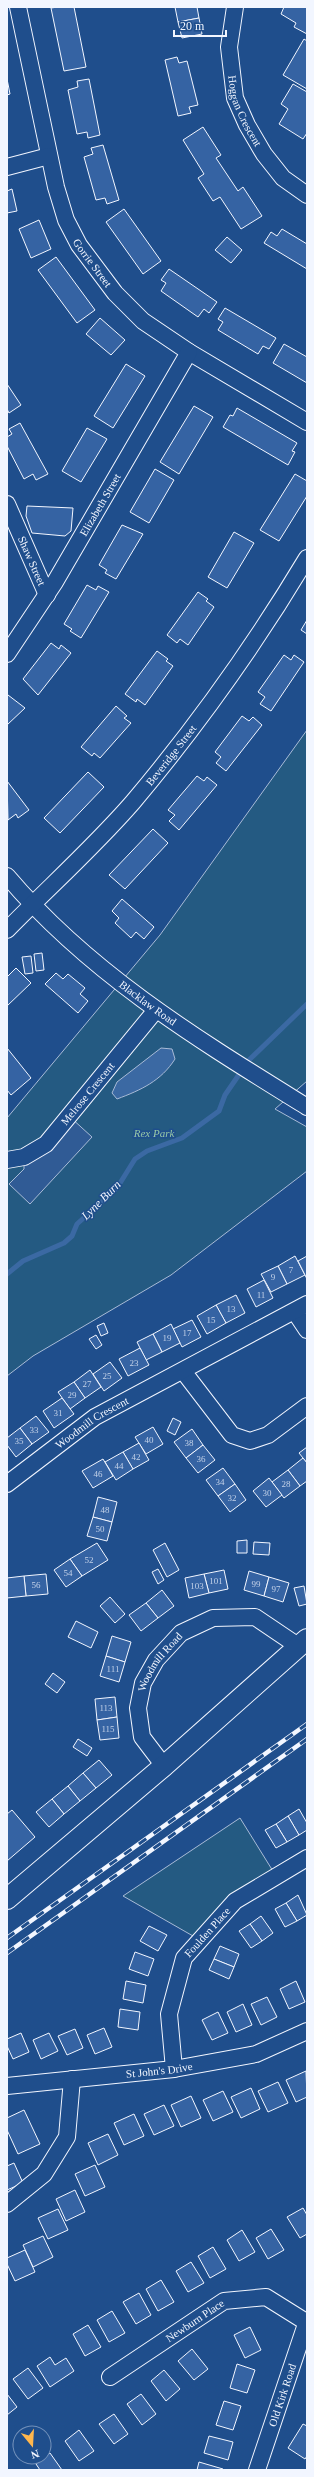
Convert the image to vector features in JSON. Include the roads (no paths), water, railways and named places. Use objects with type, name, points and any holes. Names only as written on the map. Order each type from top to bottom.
[{"type":"street","name":"Gorrie Street","points":[[18,7],[49,156],[66,220],[90,261],[115,293],[143,321],[189,352],[307,422]]},
{"type":"street","name":"Hoggan Crescent","points":[[235,7],[229,47],[235,98],[247,125],[264,154],[283,178],[307,195]]},
{"type":"street","points":[[7,167],[49,156]]},
{"type":"street","name":"Elizabeth Street","points":[[7,654],[47,595],[189,352]]},
{"type":"street","name":"Shaw Street","points":[[7,504],[47,595]]},
{"type":"street","name":"Beveridge Street","points":[[7,930],[132,804],[184,740],[225,683],[307,558]]},
{"type":"street","name":"Blacklaw Road","points":[[7,876],[32,905],[86,957],[156,1010],[307,1106]]},
{"type":"street","name":"Melrose Crescent","points":[[7,1160],[24,1157],[46,1144],[156,1010]]},
{"type":"street","name":"Woodmill Crescent","points":[[7,1484],[95,1417],[183,1372],[301,1308],[307,1330]]},
{"type":"street","points":[[183,1372],[232,1435],[250,1441],[268,1435],[307,1406]]},
{"type":"street","name":"Woodmill Road","points":[[7,1899],[164,1766],[302,1643],[255,1617],[213,1618],[180,1633],[156,1660],[143,1683],[138,1708],[142,1737],[164,1766]]},
{"type":"street","name":"Foulden Place","points":[[174,2070],[169,2014],[184,1958],[236,1901],[307,1858]]},
{"type":"street","name":"St John's Drive","points":[[7,2086],[174,2070],[256,2054],[307,2032]]},
{"type":"street","points":[[7,2204],[44,2174],[68,2137],[72,2079]]},
{"type":"street","name":"Newburn Place","points":[[110,2377],[224,2301],[266,2297],[307,2321]]},
{"type":"street","name":"Old Kirk Road","points":[[257,2470],[307,2321]]},
{"type":"waterway","name":"Lyne Burn","points":[[7,1274],[23,1261],[64,1243],[72,1236],[77,1224],[117,1188],[135,1159],[147,1151],[182,1138],[219,1111],[225,1095],[249,1060],[307,1004]]},
{"type":"railway","points":[[7,1938],[307,1724]]},
{"type":"railway","points":[[7,1953],[307,1739]]},
{"type":"park label","name":"Rex Park","points":[[154,1133]]}]
